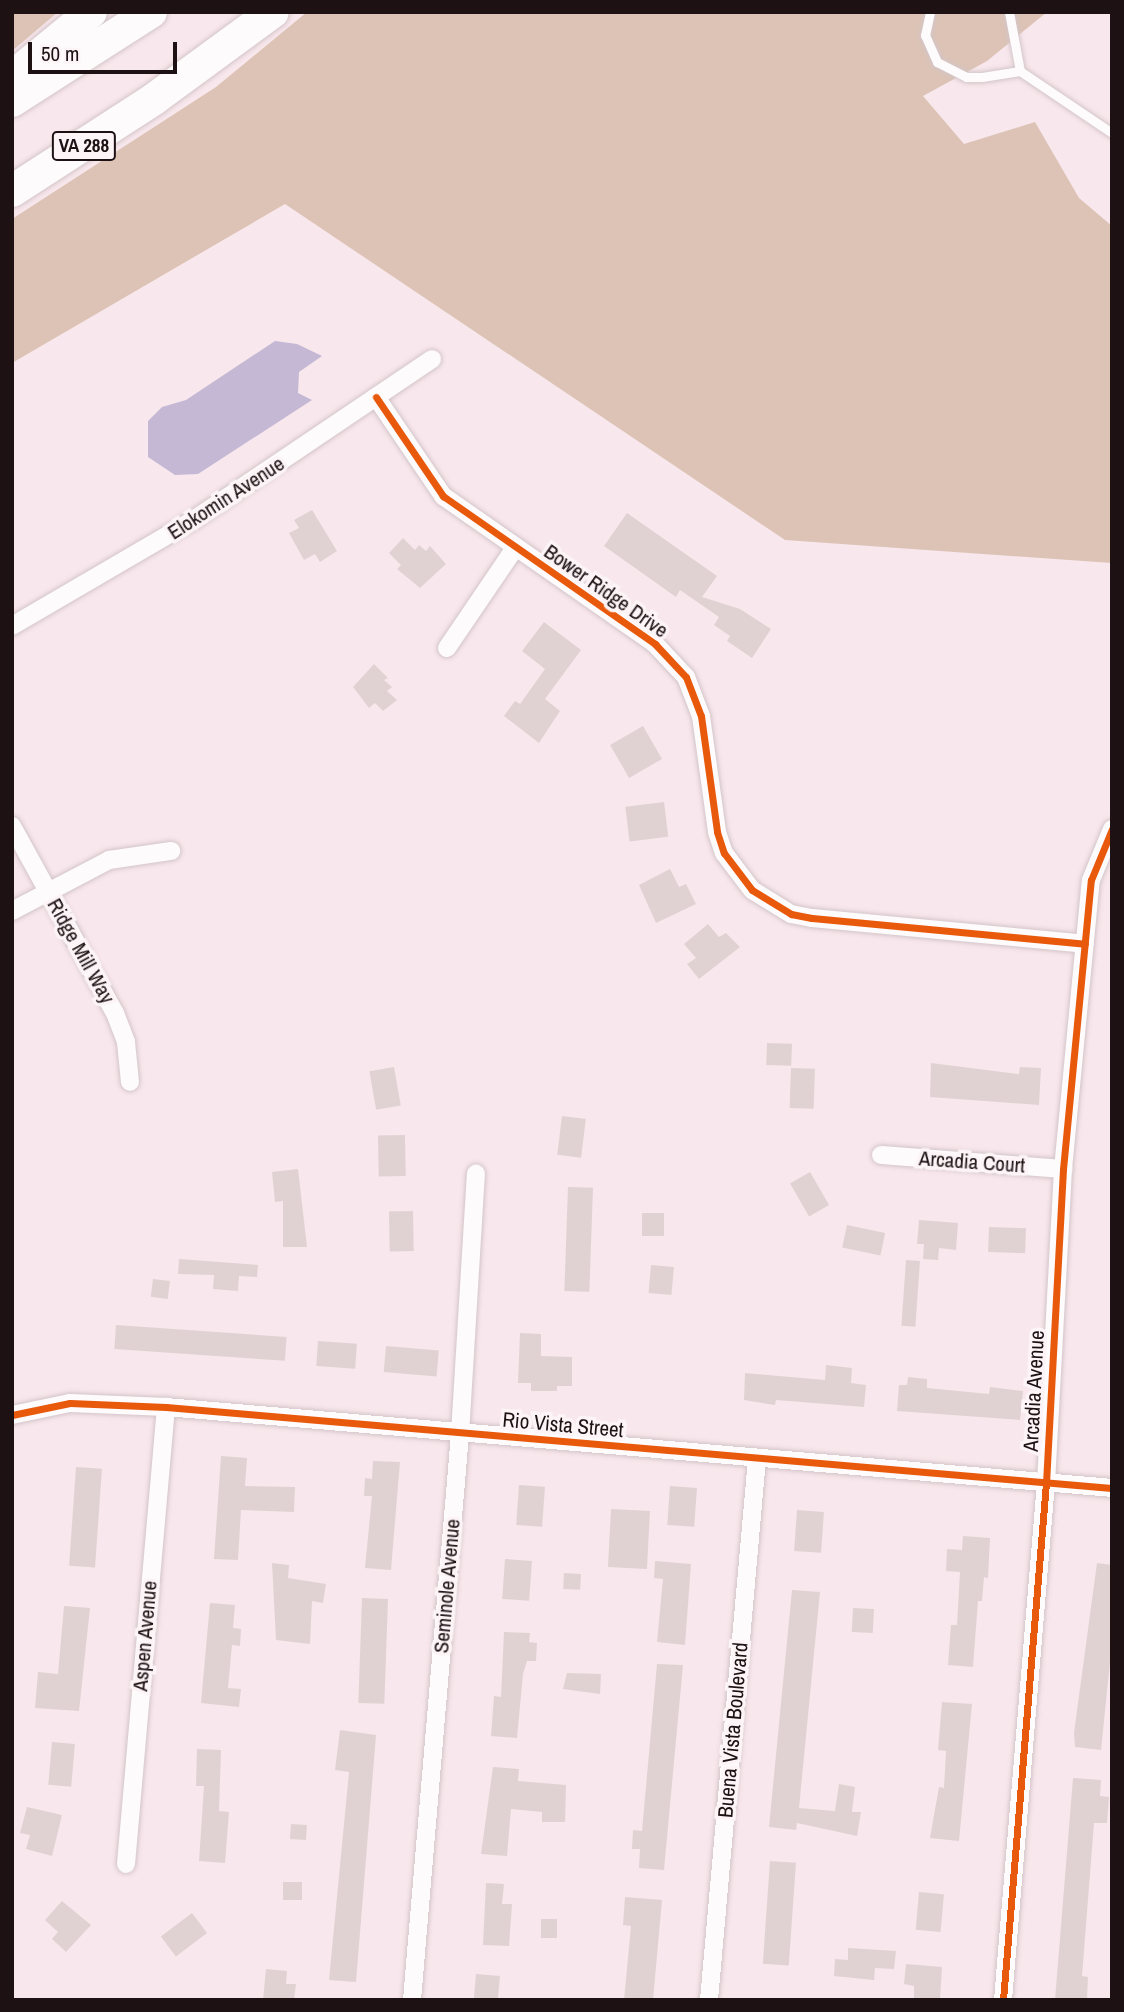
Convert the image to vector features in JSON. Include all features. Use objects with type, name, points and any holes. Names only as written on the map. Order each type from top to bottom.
[{"type":"highway","points":[[12,77],[91,12]]},
{"type":"highway","points":[[12,101],[151,12]]},
{"type":"highway","name":"VA 288","points":[[12,191],[154,99],[273,12]]},
{"type":"street","name":"Elokomin Avenue","points":[[12,626],[195,519],[432,359]]},
{"type":"street","name":"Bower Ridge Drive","points":[[376,397],[443,496],[655,644],[686,677],[701,716],[717,832],[724,853],[751,890],[772,904],[812,918],[1085,944]]},
{"type":"street","points":[[447,648],[515,548]]},
{"type":"street","name":"Ridge Mill Way","points":[[12,826],[118,1020],[126,1041],[130,1082]]},
{"type":"street","name":"Arcadia Avenue","points":[[1003,2000],[1046,1483],[1063,1168],[1093,867],[1112,829]]},
{"type":"street","points":[[12,911],[121,855],[171,851]]},
{"type":"street","name":"Arcadia Court","points":[[881,1155],[1063,1168]]},
{"type":"street","name":"Seminole Avenue","points":[[412,2000],[460,1434],[476,1173]]},
{"type":"street","name":"Rio Vista Street","points":[[12,1416],[69,1403],[166,1407],[1112,1489]]},
{"type":"street","name":"Aspen Avenue","points":[[126,1864],[166,1407]]},
{"type":"street","name":"Buena Vista Boulevard","points":[[709,2000],[758,1460]]},
{"type":"lane","points":[[930,12],[925,35],[928,49],[950,71],[982,77],[1020,71],[1112,133]]},
{"type":"lane","points":[[1009,12],[1020,71]]},
{"type":"shaded area","points":[[12,12],[58,12],[12,51]]},
{"type":"shaded area","points":[[307,12],[1047,12],[987,61],[923,96],[964,144],[1035,122],[1079,198],[1112,226],[1112,563],[785,540],[285,204],[12,363],[12,219],[216,87]]},
{"type":"shaded area","points":[[275,341],[297,344],[322,356],[299,372],[298,393],[312,400],[198,474],[175,475],[148,457],[148,421],[162,407],[186,400]]},
{"type":"building","points":[[312,510],[337,551],[320,562],[315,554],[304,560],[289,533],[299,528],[294,520]]},
{"type":"building","points":[[627,513],[717,576],[702,597],[740,609],[771,629],[752,658],[727,641],[730,636],[714,625],[719,617],[680,590],[676,597],[604,546]]},
{"type":"building","points":[[403,538],[415,550],[419,545],[426,551],[430,546],[446,564],[420,588],[397,569],[401,565],[389,553]]},
{"type":"building","points":[[544,622],[581,650],[545,699],[560,711],[539,743],[504,716],[515,701],[520,704],[545,669],[522,651]]},
{"type":"building","points":[[374,664],[388,678],[384,680],[392,687],[387,691],[397,700],[383,711],[375,703],[369,708],[353,687]]},
{"type":"building","points":[[643,726],[662,759],[629,778],[610,745]]},
{"type":"building","points":[[664,802],[668,837],[630,841],[625,807]]},
{"type":"building","points":[[670,869],[679,887],[686,884],[696,904],[656,923],[639,885]]},
{"type":"building","points":[[708,924],[719,937],[726,933],[740,947],[699,979],[687,964],[696,958],[684,944]]},
{"type":"building","points":[[767,1043],[792,1044],[791,1066],[766,1065]]},
{"type":"building","points":[[931,1063],[1019,1074],[1020,1067],[1041,1068],[1039,1105],[930,1097]]},
{"type":"building","points":[[394,1067],[401,1105],[376,1110],[369,1071]]},
{"type":"building","points":[[791,1068],[815,1069],[814,1109],[790,1108]]},
{"type":"building","points":[[562,1116],[586,1119],[581,1158],[557,1155]]},
{"type":"building","points":[[378,1135],[405,1135],[406,1176],[379,1176]]},
{"type":"building","points":[[298,1169],[307,1247],[283,1247],[283,1201],[275,1202],[272,1172]]},
{"type":"building","points":[[810,1172],[829,1205],[809,1216],[790,1184]]},
{"type":"building","points":[[568,1187],[593,1188],[589,1292],[564,1291]]},
{"type":"building","points":[[389,1211],[413,1211],[414,1251],[390,1251]]},
{"type":"building","points":[[642,1213],[664,1213],[664,1236],[642,1236]]},
{"type":"building","points":[[919,1220],[958,1223],[956,1250],[939,1248],[938,1260],[923,1259],[924,1244],[917,1244]]},
{"type":"building","points":[[847,1225],[885,1233],[880,1256],[842,1247]]},
{"type":"building","points":[[989,1227],[1026,1228],[1025,1253],[988,1252]]},
{"type":"building","points":[[179,1259],[258,1265],[257,1277],[239,1276],[238,1291],[213,1289],[214,1275],[178,1274]]},
{"type":"building","points":[[906,1260],[920,1261],[915,1327],[901,1326]]},
{"type":"building","points":[[651,1265],[674,1267],[671,1295],[649,1293]]},
{"type":"building","points":[[153,1279],[170,1281],[168,1299],[151,1297]]},
{"type":"building","points":[[116,1325],[287,1337],[285,1361],[114,1349]]},
{"type":"building","points":[[520,1333],[541,1334],[541,1356],[572,1357],[572,1386],[557,1386],[557,1391],[531,1391],[531,1383],[518,1383]]},
{"type":"building","points":[[318,1341],[357,1344],[355,1369],[316,1366]]},
{"type":"building","points":[[386,1346],[439,1351],[437,1377],[384,1372]]},
{"type":"building","points":[[826,1365],[852,1368],[851,1383],[866,1385],[864,1407],[776,1400],[775,1405],[744,1400],[745,1373],[825,1380]]},
{"type":"building","points":[[908,1377],[927,1379],[927,1388],[989,1394],[990,1387],[1023,1391],[1020,1420],[897,1411],[899,1385],[907,1385]]},
{"type":"building","points":[[221,1456],[247,1458],[245,1486],[295,1487],[294,1512],[241,1510],[238,1560],[214,1559]]},
{"type":"building","points":[[373,1461],[400,1462],[391,1570],[365,1568],[372,1496],[364,1496],[365,1478],[372,1479]]},
{"type":"building","points":[[76,1467],[102,1469],[95,1568],[69,1566]]},
{"type":"building","points":[[519,1485],[545,1487],[542,1527],[516,1525]]},
{"type":"building","points":[[670,1486],[697,1488],[694,1527],[667,1525]]},
{"type":"building","points":[[611,1509],[650,1511],[647,1569],[608,1567]]},
{"type":"building","points":[[797,1510],[824,1512],[821,1553],[794,1551]]},
{"type":"building","points":[[963,1536],[990,1538],[988,1578],[984,1577],[982,1601],[978,1601],[973,1667],[948,1665],[951,1625],[957,1625],[960,1572],[946,1571],[947,1549],[962,1550]]},
{"type":"building","points":[[505,1559],[532,1561],[529,1601],[502,1599]]},
{"type":"building","points":[[655,1561],[691,1564],[685,1645],[657,1642],[663,1579],[654,1578]]},
{"type":"building","points":[[272,1563],[289,1565],[288,1578],[326,1584],[323,1603],[312,1601],[310,1644],[276,1640]]},
{"type":"building","points":[[1097,1563],[1112,1565],[1112,1642],[1101,1750],[1075,1747],[1074,1733]]},
{"type":"building","points":[[564,1573],[581,1574],[580,1590],[563,1589]]},
{"type":"building","points":[[792,1590],[820,1592],[799,1808],[835,1811],[839,1784],[855,1787],[852,1812],[861,1812],[857,1836],[797,1823],[796,1830],[769,1827]]},
{"type":"building","points":[[362,1598],[388,1599],[384,1704],[358,1703]]},
{"type":"building","points":[[210,1603],[235,1605],[233,1628],[241,1629],[240,1646],[232,1645],[228,1688],[241,1689],[239,1707],[201,1703]]},
{"type":"building","points":[[64,1606],[90,1608],[79,1711],[35,1708],[38,1672],[58,1674]]},
{"type":"building","points":[[853,1608],[874,1609],[873,1633],[852,1632]]},
{"type":"building","points":[[504,1632],[530,1633],[529,1642],[537,1643],[536,1661],[527,1661],[523,1674],[517,1738],[491,1736],[494,1696],[501,1697]]},
{"type":"building","points":[[657,1664],[683,1665],[664,1870],[639,1868],[640,1849],[632,1849],[633,1830],[642,1831]]},
{"type":"building","points":[[567,1673],[601,1674],[600,1694],[563,1689]]},
{"type":"building","points":[[942,1702],[972,1704],[959,1841],[930,1838],[939,1787],[944,1788],[946,1751],[938,1750]]},
{"type":"building","points":[[340,1730],[376,1735],[356,1982],[329,1980],[349,1772],[335,1770]]},
{"type":"building","points":[[52,1742],[75,1744],[71,1787],[48,1785]]},
{"type":"building","points":[[197,1749],[221,1750],[219,1811],[229,1812],[225,1863],[199,1861],[204,1786],[196,1786]]},
{"type":"building","points":[[493,1767],[519,1769],[518,1781],[566,1785],[565,1822],[542,1822],[542,1812],[511,1809],[507,1856],[481,1854]]},
{"type":"building","points":[[1073,1778],[1101,1780],[1100,1796],[1109,1797],[1107,1823],[1094,1823],[1082,1976],[1088,1977],[1087,2000],[1055,2000]]},
{"type":"building","points":[[27,1807],[62,1815],[52,1856],[26,1849],[30,1835],[20,1833]]},
{"type":"building","points":[[291,1824],[307,1825],[306,1840],[290,1839]]},
{"type":"building","points":[[770,1861],[796,1863],[789,1966],[763,1964]]},
{"type":"building","points":[[283,1882],[302,1882],[302,1900],[283,1900]]},
{"type":"building","points":[[486,1883],[504,1884],[502,1904],[512,1904],[509,1946],[483,1945]]},
{"type":"building","points":[[919,1892],[944,1894],[941,1932],[916,1930]]},
{"type":"building","points":[[625,1897],[662,1900],[653,2000],[624,2000],[631,1926],[623,1925]]},
{"type":"building","points":[[62,1901],[91,1925],[66,1952],[52,1939],[58,1932],[45,1920]]},
{"type":"building","points":[[192,1913],[207,1933],[176,1956],[161,1936]]},
{"type":"building","points":[[541,1919],[557,1919],[557,1938],[541,1938]]},
{"type":"building","points":[[848,1948],[896,1951],[894,1969],[875,1968],[874,1980],[834,1976],[835,1959],[848,1960]]},
{"type":"building","points":[[906,1964],[942,1967],[940,2000],[914,2000],[914,1986],[904,1984]]},
{"type":"building","points":[[266,1969],[287,1971],[286,1984],[296,1984],[294,2000],[263,2000]]},
{"type":"building","points":[[476,1974],[500,1976],[498,2000],[474,2000]]},
{"type":"cycle path","points":[[376,397],[443,496],[655,644],[686,677],[701,716],[717,832],[724,853],[752,890],[791,914],[812,918],[1085,944]]},
{"type":"cycle path","points":[[1003,2000],[1046,1483],[1063,1169],[1091,880],[1112,829]]},
{"type":"cycle path","points":[[12,1415],[70,1403],[166,1407],[1112,1488]]}]
